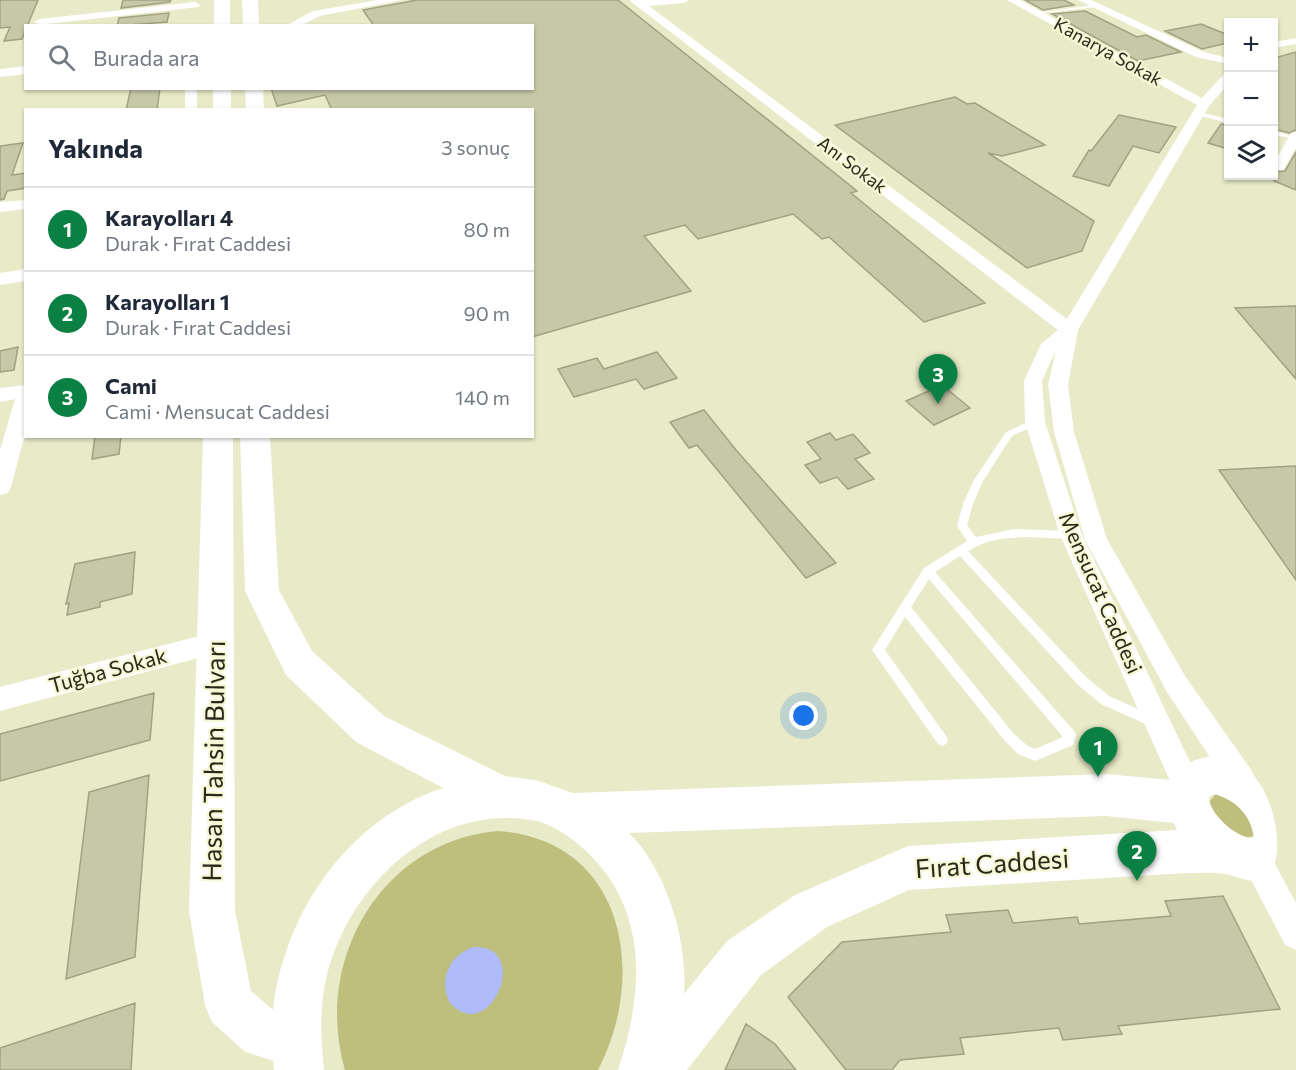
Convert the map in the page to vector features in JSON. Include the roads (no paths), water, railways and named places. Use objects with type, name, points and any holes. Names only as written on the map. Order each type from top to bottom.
[{"type":"main road","points":[[222,0],[222,24]]},
{"type":"main road","points":[[250,0],[251,24]]},
{"type":"main road","points":[[222,90],[222,108]]},
{"type":"main road","points":[[254,90],[255,108]]},
{"type":"main road","name":"Hasan Tahsin Bulvarı","points":[[218,438],[212,911],[229,1005],[262,1033],[298,1056]]},
{"type":"main road","points":[[255,438],[262,591],[299,663],[370,729],[502,797]]},
{"type":"main road","points":[[1249,785],[1277,815],[1282,841],[1264,853],[1200,830],[1188,797],[1194,782],[1202,776],[1228,775],[1249,785],[1296,795]]},
{"type":"main road","points":[[572,814],[1106,795],[1188,797]]},
{"type":"main road","points":[[298,1056],[297,1009],[312,945],[331,907],[361,866],[382,845],[428,814],[461,803],[502,797],[527,798],[572,814],[593,827],[612,844],[642,888],[659,944],[661,976],[659,1008],[643,1070]]},
{"type":"main road","name":"Fırat Caddesi","points":[[655,1070],[744,958],[811,911],[908,868],[1188,850],[1264,853]]},
{"type":"street","points":[[294,24],[317,13],[397,0]]},
{"type":"street","points":[[637,2],[684,0]]},
{"type":"street","name":"Kanarya Sokak","points":[[1012,0],[1202,109]]},
{"type":"street","name":"Anı Sokak","points":[[637,2],[1069,330]]},
{"type":"street","points":[[1089,3],[1200,55],[1224,60]]},
{"type":"street","points":[[39,22],[195,6]]},
{"type":"street","points":[[1278,44],[1296,41]]},
{"type":"street","points":[[0,73],[24,70]]},
{"type":"street","name":"Mensucat Caddesi","points":[[1188,797],[1157,723],[1071,535],[1035,422],[1033,381],[1047,348],[1069,330],[1202,109],[1224,82]]},
{"type":"street","points":[[191,90],[191,108]]},
{"type":"street","points":[[1278,167],[1295,137]]},
{"type":"street","points":[[0,207],[24,204]]},
{"type":"street","points":[[0,279],[24,275]]},
{"type":"street","points":[[0,295],[24,291]]},
{"type":"street","name":"Mensucat Caddesi","points":[[1069,330],[1058,385],[1064,432],[1096,540],[1176,684],[1249,785]]},
{"type":"street","points":[[0,395],[24,392]]},
{"type":"street","points":[[0,487],[24,399]]},
{"type":"street","name":"Tuğba Sokak","points":[[0,699],[215,643]]},
{"type":"street","points":[[1264,853],[1296,934]]},
{"type":"lane","points":[[1036,13],[1089,3]]},
{"type":"lane","points":[[1202,109],[1224,119]]},
{"type":"lane","points":[[1278,134],[1295,137]]},
{"type":"lane","points":[[974,542],[962,526],[968,504],[979,480],[1009,434],[1035,422]]},
{"type":"lane","points":[[942,740],[878,650],[928,571],[974,542],[1014,533],[1071,535]]},
{"type":"lane","points":[[962,551],[1082,681],[1105,700],[1157,723]]},
{"type":"lane","points":[[905,608],[1010,738],[1023,750],[1035,755],[1069,741],[1070,735],[928,571]]},
{"type":"water","points":[[473,947],[491,950],[500,961],[503,975],[499,990],[491,1004],[479,1012],[465,1013],[450,1003],[445,986],[452,963],[458,956]]},
{"type":"place","name":"Cami","points":[[938,404]]},
{"type":"place","name":"Karayolları 4","points":[[1098,777]]},
{"type":"place","name":"Karayolları 1","points":[[1137,881]]}]
